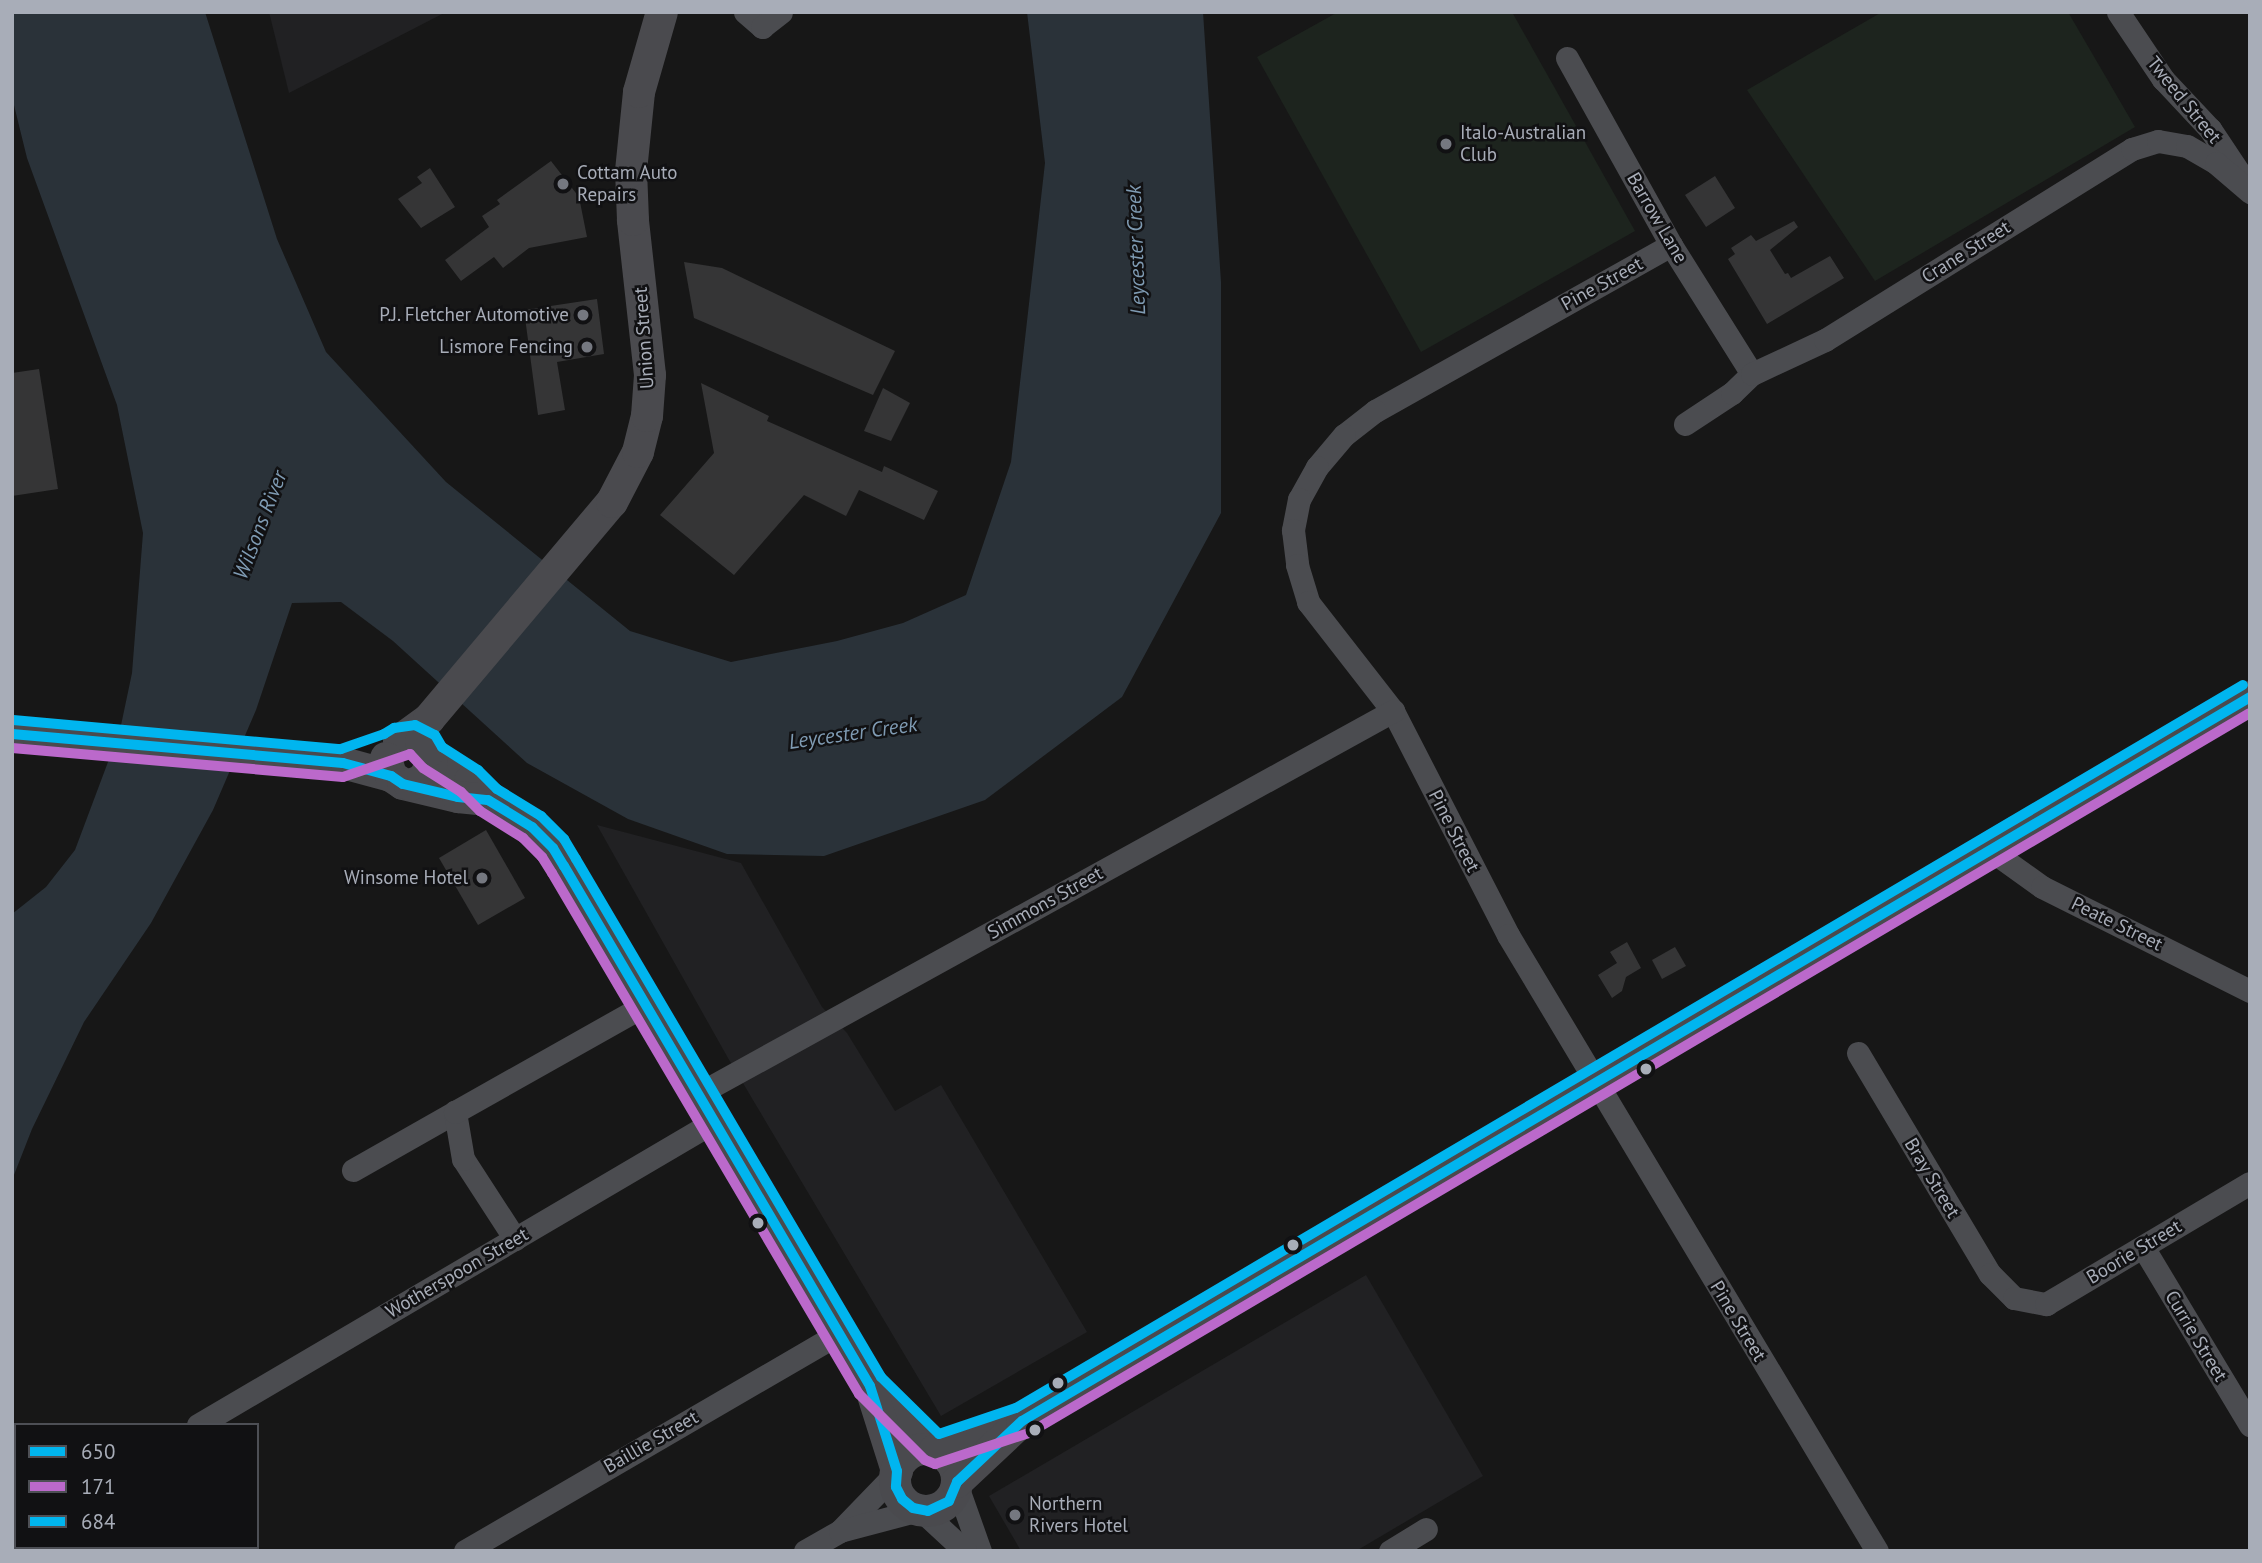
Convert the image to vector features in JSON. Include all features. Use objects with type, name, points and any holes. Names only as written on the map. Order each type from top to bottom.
[{"type":"main road","name":"Union Street","points":[[411,753],[612,502],[638,452],[647,416],[650,375],[631,171],[639,92],[662,12]]},
{"type":"main road","points":[[870,1386],[896,1472],[896,1487],[902,1499],[920,1510],[945,1505],[957,1484],[1023,1421],[2018,831],[2250,697]]},
{"type":"main road","points":[[12,734],[343,763],[411,753],[458,797],[488,800],[520,817],[553,848],[870,1386],[933,1449],[952,1462],[957,1484]]},
{"type":"main road","points":[[896,1472],[910,1453],[933,1449],[1023,1421]]},
{"type":"street","points":[[746,12],[762,27],[781,12]]},
{"type":"street","name":"Tweed Street","points":[[2118,12],[2163,79],[2210,129],[2250,190]]},
{"type":"street","name":"Barrow Lane","points":[[1567,58],[1671,245],[1752,374]]},
{"type":"street","name":"Crane Street","points":[[1685,424],[1732,393],[1752,374],[1825,340],[2132,149],[2158,141],[2187,146],[2216,163],[2250,190]]},
{"type":"street","name":"Pine Street","points":[[1671,245],[1375,411],[1344,435],[1317,467],[1299,499],[1293,530],[1297,565],[1308,602],[1393,711],[1508,935],[1877,1551]]},
{"type":"street","name":"Simmons Street","points":[[698,1094],[1393,711]]},
{"type":"street","name":"Peate Street","points":[[1989,849],[2042,887],[2250,990]]},
{"type":"street","points":[[353,1170],[645,1005]]},
{"type":"street","name":"Bray Street","points":[[1858,1053],[1990,1274],[2014,1298]]},
{"type":"street","points":[[455,1112],[463,1159],[515,1239]]},
{"type":"street","name":"Wotherspoon Street","points":[[201,1423],[715,1121]]},
{"type":"street","name":"Boorie Street","points":[[2014,1298],[2046,1304],[2250,1183]]},
{"type":"street","name":"Currie Street","points":[[2143,1247],[2250,1425]]},
{"type":"street","name":"Baillie Street","points":[[464,1551],[838,1334]]},
{"type":"street","points":[[840,1531],[896,1472]]},
{"type":"street","points":[[957,1484],[980,1551]]},
{"type":"street","points":[[805,1551],[840,1531],[920,1510],[965,1551]]},
{"type":"street","points":[[1390,1551],[1426,1529]]},
{"type":"shaded area","points":[[269,12],[446,12],[289,93]]},
{"type":"shaded area","name":"Italo-Australian Club","points":[[1338,12],[1512,12],[1635,231],[1421,352],[1257,57]]},
{"type":"shaded area","points":[[1882,12],[2068,12],[2135,127],[1875,281],[1747,90]]},
{"type":"shaded area","points":[[597,825],[741,863],[822,1007],[847,1033],[895,1111],[941,1085],[1087,1332],[941,1416],[728,1058]]},
{"type":"shaded area","points":[[1366,1275],[1483,1476],[1356,1551],[1021,1551],[989,1496]]},
{"type":"water","points":[[12,12],[205,12],[277,239],[326,352],[446,482],[630,631],[731,662],[837,641],[903,623],[966,595],[1011,462],[1045,163],[1027,12],[1203,12],[1221,282],[1221,513],[1122,697],[985,800],[824,856],[727,854],[628,819],[527,763],[393,641],[341,602],[292,603],[256,710],[213,810],[151,923],[84,1022],[32,1129],[12,1180],[12,914],[46,887],[75,850],[120,730],[132,673],[143,533],[117,405],[27,158],[12,97]]},
{"type":"building","points":[[551,161],[579,197],[587,237],[529,248],[503,268],[494,257],[461,281],[445,260],[489,227],[482,216],[500,204],[497,200]]},
{"type":"building","points":[[430,168],[455,207],[421,228],[398,199],[422,183],[417,177]]},
{"type":"building","points":[[1715,176],[1735,208],[1706,227],[1685,195]]},
{"type":"building","points":[[1794,221],[1798,227],[1770,250],[1785,274],[1788,273],[1791,278],[1830,256],[1844,278],[1767,324],[1728,259],[1735,254],[1731,248],[1751,235],[1756,241]]},
{"type":"building","points":[[684,262],[722,268],[895,351],[873,395],[694,318]]},
{"type":"building","points":[[597,299],[604,354],[557,362],[565,410],[538,415],[524,310]]},
{"type":"building","points":[[39,369],[58,489],[12,496],[12,373]]},
{"type":"building","points":[[701,383],[769,416],[767,421],[882,472],[884,466],[938,491],[924,520],[859,490],[846,516],[804,495],[734,575],[660,515],[714,453]]},
{"type":"building","points":[[883,388],[910,403],[891,441],[864,431]]},
{"type":"building","name":"Winsome Hotel","points":[[486,830],[525,898],[478,925],[439,858]]},
{"type":"building","points":[[1627,942],[1641,968],[1626,977],[1622,991],[1612,998],[1598,975],[1617,963],[1610,952]]},
{"type":"building","points":[[1675,947],[1686,966],[1662,979],[1652,960]]},
{"type":"transit line","name":"684","points":[[13,720],[341,749],[394,728],[415,725],[435,735],[442,747],[478,770],[497,789],[541,816],[564,839],[881,1377],[939,1434],[1016,1408],[2243,685]]},
{"type":"transit line","name":"650","points":[[12,734],[343,763],[391,776],[403,784],[458,797],[488,800],[532,827],[553,848],[564,866],[870,1386],[897,1471],[896,1487],[902,1499],[913,1508],[928,1511],[949,1501],[957,1482],[1022,1421],[2250,697]]},
{"type":"transit line","name":"171","points":[[12,748],[343,777],[410,754],[423,768],[461,792],[480,811],[523,838],[542,857],[552,873],[859,1394],[925,1460],[935,1464],[1029,1433],[2250,713]]},
{"type":"place","name":"Italo-Australian Club","points":[[1446,144]]},
{"type":"place","name":"Cottam Auto Repairs","points":[[563,184]]},
{"type":"place","name":"P.J. Fletcher Automotive","points":[[583,315]]},
{"type":"place","name":"Lismore Fencing","points":[[587,347]]},
{"type":"place","name":"Winsome Hotel","points":[[482,878]]},
{"type":"place","name":"Northern Rivers Hotel","points":[[1015,1515]]},
{"type":"water label","name":"Leycester Creek","points":[[1136,250]]},
{"type":"water label","name":"Wilsons River","points":[[260,525]]},
{"type":"water label","name":"Leycester Creek","points":[[853,733]]}]
